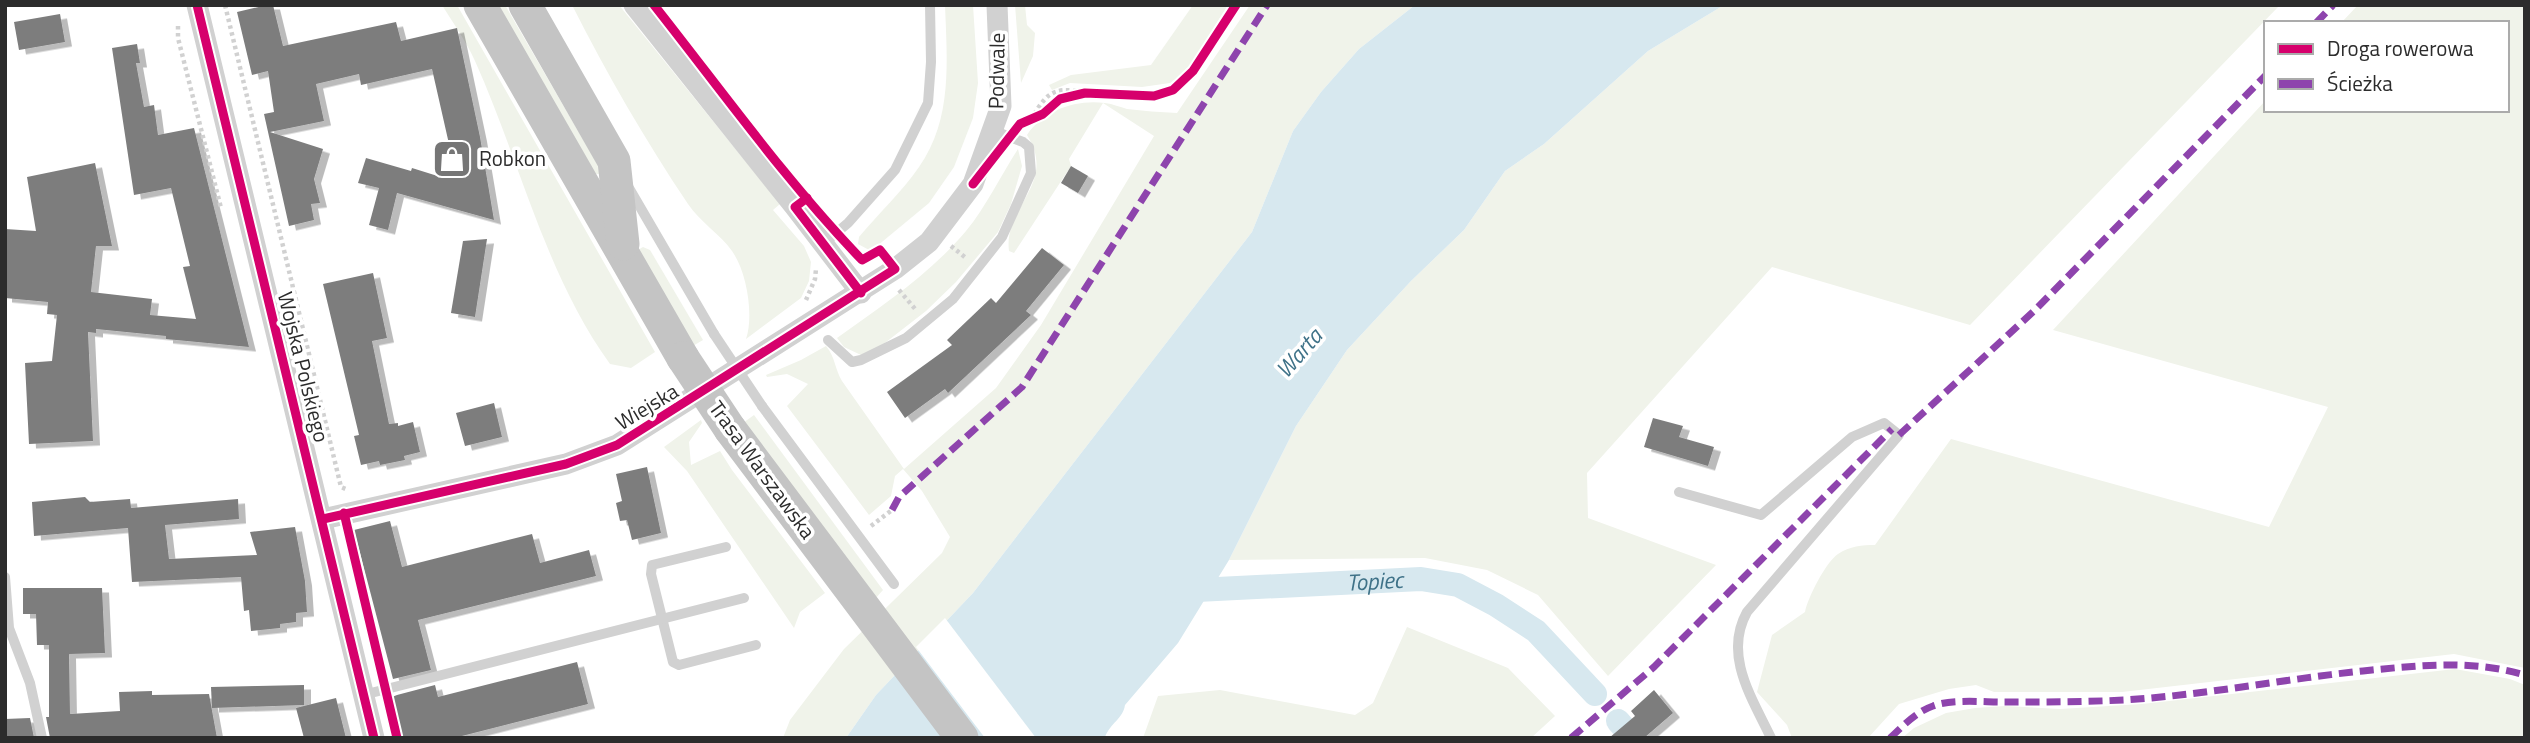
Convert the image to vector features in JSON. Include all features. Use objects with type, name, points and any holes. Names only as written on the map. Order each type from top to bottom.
[{"type":"main road","name":"Trasa Warszawska","points":[[480,5],[683,358],[730,429],[962,738]]},
{"type":"main road","name":"Trasa Warszawska","points":[[524,5],[614,161]]},
{"type":"main road","points":[[614,161],[625,261]]},
{"type":"street","name":"Wojska Polskiego","points":[[197,5],[374,738]]},
{"type":"street","points":[[634,5],[820,253],[860,293]]},
{"type":"street","name":"Podwale","points":[[860,293],[929,242],[973,184],[1001,133],[997,5]]},
{"type":"street","name":"Wiejska","points":[[323,519],[566,464],[617,446],[860,293]]},
{"type":"lane","points":[[820,253],[895,170],[928,103],[931,62],[930,5]]},
{"type":"lane","points":[[828,340],[852,362],[862,360],[906,338],[953,299],[1002,237],[1031,173],[1029,147],[1001,133]]},
{"type":"lane","name":"Trasa Warszawska","points":[[614,161],[714,334],[762,406],[894,584]]},
{"type":"lane","points":[[577,175],[655,234]]},
{"type":"lane","points":[[1679,492],[1761,515],[1852,437],[1884,423],[1899,435],[1742,621],[1738,635],[1739,667],[1771,738]]},
{"type":"lane","points":[[726,547],[652,565],[651,574],[673,662],[679,665],[756,645]]},
{"type":"lane","points":[[5,577],[9,628],[30,683],[42,738]]},
{"type":"lane","points":[[363,695],[744,598]]},
{"type":"path","points":[[225,5],[341,487],[352,491]]},
{"type":"path","points":[[1001,133],[1043,114],[1060,99],[1085,93]]},
{"type":"path","points":[[952,247],[962,254]]},
{"type":"path","points":[[797,308],[806,299],[815,279],[820,253]]},
{"type":"path","points":[[869,527],[892,510]]},
{"type":"shaded area","points":[[442,5],[457,5],[655,352],[631,368],[610,364],[568,293],[475,61]]},
{"type":"shaded area","points":[[494,5],[505,5],[599,167],[599,174],[594,174]]},
{"type":"shaded area","points":[[572,5],[619,5],[780,204],[773,210],[804,246],[811,262],[809,281],[801,298],[746,339],[748,294],[737,260],[727,245],[693,210],[672,180],[627,106]]},
{"type":"shaded area","points":[[945,5],[973,5],[978,83],[973,118],[954,167],[929,203],[871,251],[858,244],[859,237],[919,167],[938,129],[946,89]]},
{"type":"shaded area","points":[[1015,5],[1025,5],[1027,25],[1035,33],[1033,56],[1021,83]]},
{"type":"shaded area","points":[[1193,5],[1228,5],[1186,72],[1170,83],[1142,87],[1070,83],[1052,90],[1049,85],[1071,75],[1151,65]]},
{"type":"shaded area","points":[[1250,5],[1415,5],[1359,49],[1321,92],[1293,131],[1252,232],[973,593],[876,695],[846,738],[783,738],[790,720],[844,649],[942,553],[950,537],[922,491],[903,469],[895,476],[891,496],[869,515],[787,406],[808,384],[787,374],[766,375],[826,346],[842,381],[904,469],[996,388],[1041,325],[1154,136],[1103,103],[1069,159],[1071,166],[1014,253],[1009,251],[1009,235],[1033,181],[1036,167],[1035,152],[1027,135],[1051,113],[1083,103],[1094,102],[1105,103],[1127,109],[1177,113]]},
{"type":"shaded area","points":[[1724,5],[2280,5],[1970,325],[1772,267],[1587,473],[1588,518],[1716,565],[1608,676],[1538,595],[1487,570],[1425,558],[1229,560],[1296,426],[1347,350],[1411,281],[1464,230],[1505,171],[1544,144],[1648,51]]},
{"type":"shaded area","points":[[2358,5],[2525,5],[2525,668],[2454,654],[2122,692],[1994,692],[1976,685],[1949,689],[1899,704],[1868,738],[1792,738],[1787,725],[1757,692],[1772,635],[1805,612],[1818,580],[1833,558],[1856,546],[1875,545],[1951,439],[2269,527],[2328,407],[2053,330],[2264,102],[2264,112],[2509,112],[2509,21],[2343,21]]},
{"type":"shaded area","points":[[1018,149],[1022,166],[1011,204],[998,232],[956,282],[926,311],[881,346],[861,355],[844,347],[837,338],[889,301],[952,247],[973,222]]},
{"type":"shaded area","points":[[643,247],[650,250],[703,340],[691,347],[638,250]]},
{"type":"shaded area","points":[[754,415],[883,590],[875,599],[743,423]]},
{"type":"shaded area","points":[[701,420],[702,423],[689,442],[691,465],[720,451],[825,593],[800,612],[794,628],[687,471],[664,447]]},
{"type":"shaded area","points":[[1407,627],[1508,668],[1555,716],[1531,738],[1143,738],[1158,696],[1220,690],[1355,715],[1373,703]]},
{"type":"shaded area","points":[[2455,669],[2510,679],[2525,685],[2525,738],[1902,738],[1914,728],[1946,713],[1975,708],[2005,706],[2060,709],[2142,704]]},
{"type":"water","name":"Warta","points":[[1415,5],[1724,5],[1648,51],[1544,144],[1505,171],[1464,230],[1411,281],[1347,350],[1296,426],[1229,560],[1178,643],[1125,705],[1122,714],[1105,737],[846,738],[876,695],[973,593],[1252,232],[1293,131],[1321,92],[1359,49]]},
{"type":"pier","points":[[945,618],[1036,738],[985,738],[916,647]]},
{"type":"building","points":[[273,5],[283,46],[396,22],[401,41],[457,28],[494,220],[397,193],[388,230],[369,225],[379,188],[358,183],[366,158],[444,178],[435,145],[449,144],[432,69],[361,85],[359,74],[316,84],[324,121],[270,132],[323,149],[314,179],[320,203],[311,204],[314,220],[289,226],[264,114],[274,112],[268,71],[252,75],[237,12]]},
{"type":"building","points":[[60,14],[65,42],[19,50],[14,22]]},
{"type":"building","points":[[137,44],[140,63],[136,63],[144,107],[154,105],[158,135],[194,128],[249,347],[96,329],[96,333],[88,332],[93,441],[29,444],[25,363],[52,361],[57,315],[47,314],[48,302],[5,298],[5,229],[36,231],[27,177],[95,163],[112,246],[96,246],[91,292],[152,299],[150,315],[196,319],[183,267],[190,266],[171,188],[134,195],[112,48]]},
{"type":"building","points":[[1071,166],[1088,176],[1078,193],[1061,183]]},
{"type":"building","points":[[487,239],[475,317],[451,313],[463,241]]},
{"type":"building","points":[[1042,248],[1064,265],[1026,311],[1031,315],[948,393],[945,389],[905,418],[887,392],[952,345],[947,340],[991,298],[996,303]]},
{"type":"building","points":[[373,273],[387,338],[372,341],[389,424],[398,423],[398,426],[413,422],[420,452],[404,456],[405,460],[380,465],[379,461],[361,465],[354,436],[359,435],[323,284]]},
{"type":"building","points":[[494,403],[502,437],[465,446],[456,413]]},
{"type":"building","points":[[1653,418],[1683,426],[1679,437],[1714,447],[1708,466],[1644,447]]},
{"type":"building","points":[[647,467],[661,533],[632,540],[627,520],[620,521],[616,503],[622,501],[616,474]]},
{"type":"building","points":[[85,497],[90,502],[130,499],[131,508],[238,499],[239,519],[165,525],[169,559],[257,555],[250,532],[295,527],[305,581],[307,612],[296,613],[296,622],[280,624],[280,628],[251,631],[249,610],[244,611],[241,577],[132,582],[128,528],[34,536],[32,502]]},
{"type":"building","points":[[390,521],[402,567],[532,534],[540,563],[589,550],[596,576],[418,620],[431,670],[393,679],[354,530]]},
{"type":"building","points":[[23,588],[102,588],[105,653],[69,654],[70,714],[120,711],[119,692],[152,691],[152,695],[209,694],[217,738],[50,738],[46,717],[49,717],[49,645],[37,645],[36,614],[23,614]]},
{"type":"building","points":[[577,662],[588,704],[454,738],[402,738],[392,697],[435,685],[438,697]]},
{"type":"building","points":[[304,685],[304,705],[212,708],[211,687]]},
{"type":"building","points":[[1654,690],[1673,713],[1644,738],[1609,738],[1635,716],[1631,711]]},
{"type":"building","points":[[336,698],[346,738],[304,738],[296,708]]},
{"type":"building","points":[[30,718],[34,738],[5,738],[5,719]]},
{"type":"waterway","name":"Topiec","points":[[1177,591],[1421,579],[1458,585],[1536,631],[1595,694]]},
{"type":"waterway","name":"Topiec","points":[[1618,721],[1633,738]]},
{"type":"marked path","points":[[892,510],[899,497],[1022,387],[1267,5]]},
{"type":"marked path","points":[[2318,21],[2333,5]]},
{"type":"marked path","points":[[1899,435],[2034,311],[2264,77]]},
{"type":"marked path","points":[[1571,738],[1654,667],[1892,429]]},
{"type":"marked path","points":[[1890,738],[1921,712],[1949,702],[2124,700],[2341,673],[2430,665],[2487,667],[2525,675]]},
{"type":"cycle path","points":[[197,5],[374,738]]},
{"type":"cycle path","points":[[323,519],[566,464],[617,445],[895,269],[880,250],[862,260],[834,230],[654,5]]},
{"type":"cycle path","points":[[973,184],[1020,124],[1043,114],[1060,99],[1085,93],[1154,96],[1173,90],[1193,71],[1236,5]]},
{"type":"cycle path","points":[[807,198],[795,207],[861,293]]},
{"type":"cycle path","points":[[344,513],[397,738]]},
{"type":"place","name":"Robkon","points":[[452,159]]}]
